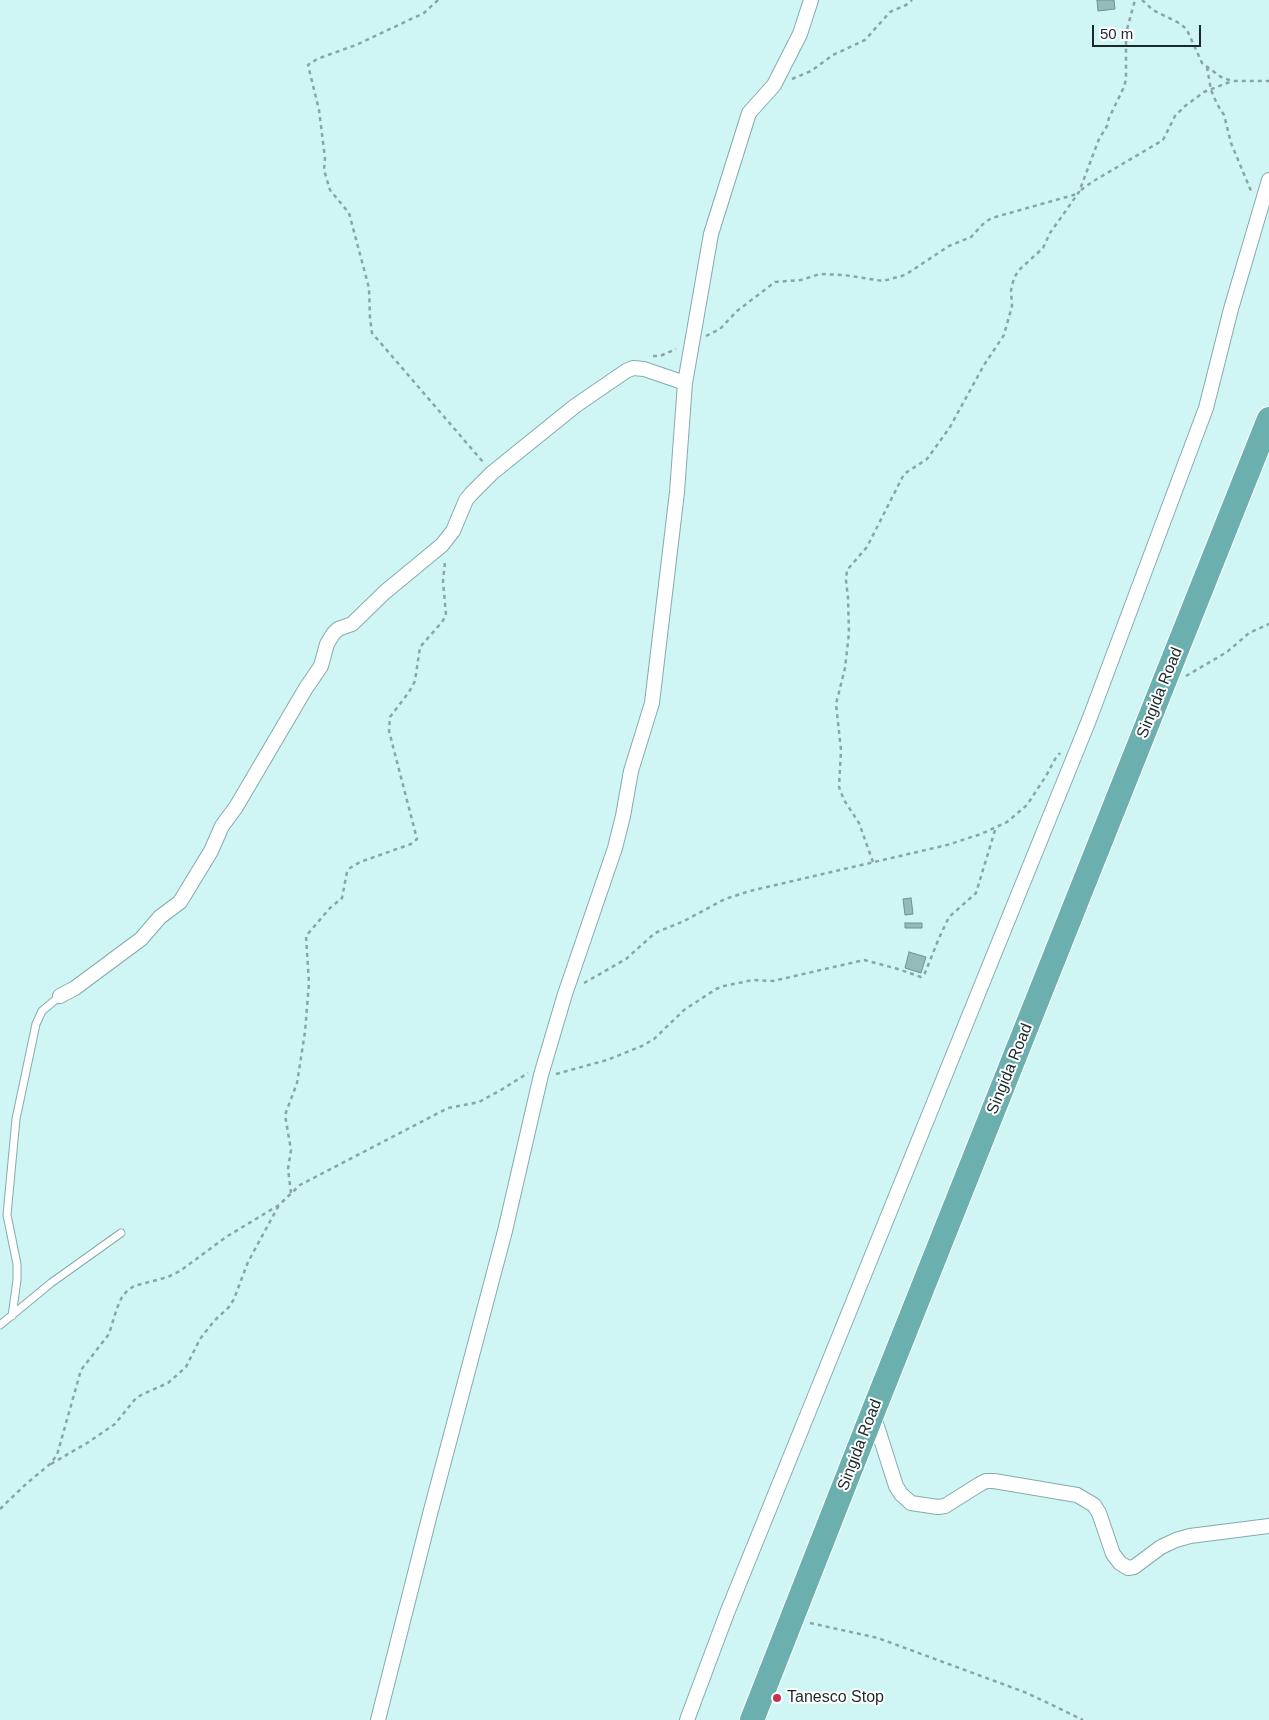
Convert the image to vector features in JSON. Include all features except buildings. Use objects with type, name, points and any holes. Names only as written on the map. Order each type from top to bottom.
[{"type":"highway","name":"Singida Road","points":[[752,1720],[1161,691],[1264,444],[1269,419]]},
{"type":"street","points":[[378,1720],[505,1231],[541,1075],[565,994],[615,848],[631,771],[652,703],[677,492],[684,383],[711,234],[749,113],[774,85],[800,34],[812,0]]},
{"type":"street","points":[[687,1720],[727,1614],[1089,720],[1206,408],[1231,309],[1269,180]]},
{"type":"street","points":[[60,996],[83,982],[142,939],[160,917],[180,902],[211,851],[222,826],[236,807],[248,784],[321,666],[327,644],[333,634],[338,629],[352,624],[385,592],[449,538],[466,500],[492,473],[575,406],[626,371],[633,368],[644,369],[684,383]]},
{"type":"street","points":[[873,1412],[896,1486],[901,1494],[911,1503],[938,1507],[945,1506],[980,1484],[994,1481],[1077,1495],[1094,1505],[1099,1513],[1113,1554],[1120,1563],[1128,1568],[1134,1567],[1161,1547],[1176,1540],[1190,1536],[1269,1526]]},
{"type":"lane","points":[[12,1316],[17,1280],[17,1264],[7,1215],[16,1119],[36,1024],[42,1011],[60,996]]},
{"type":"lane","points":[[0,1325],[51,1283],[121,1234]]},
{"type":"path","points":[[438,0],[424,13],[356,45],[317,59],[308,66],[319,110],[325,158],[324,170],[330,190],[349,213],[369,288],[372,333],[492,473]]},
{"type":"path","points":[[774,85],[803,76],[833,55],[865,40],[890,12],[906,5],[912,0]]},
{"type":"path","points":[[874,862],[859,823],[844,800],[839,787],[841,750],[836,704],[845,668],[849,632],[847,570],[867,547],[904,474],[927,459],[950,426],[984,365],[1004,335],[1012,306],[1011,290],[1014,278],[1044,248],[1050,233],[1079,192],[1099,138],[1107,126],[1124,87],[1126,79],[1126,34],[1135,0]]},
{"type":"path","points":[[1142,0],[1153,10],[1181,24],[1187,30],[1200,60],[1221,77],[1232,81],[1269,81]]},
{"type":"path","points":[[1207,66],[1211,90],[1216,104],[1224,115],[1232,148],[1260,212]]},
{"type":"path","points":[[650,356],[660,356],[720,329],[737,311],[774,282],[801,280],[820,274],[844,275],[883,281],[906,275],[949,246],[971,237],[985,222],[992,218],[1070,197],[1079,192],[1092,182],[1163,140],[1175,116],[1185,106],[1211,90],[1232,81]]},
{"type":"path","points":[[291,1193],[288,1169],[291,1150],[285,1116],[297,1083],[305,1032],[309,983],[306,936],[330,908],[342,898],[347,872],[350,868],[360,862],[411,844],[417,839],[390,731],[390,717],[415,681],[420,647],[446,615],[443,572],[449,538]]},
{"type":"path","points":[[1161,691],[1227,652],[1249,633],[1269,624]]},
{"type":"path","points":[[565,994],[626,959],[655,933],[684,921],[725,899],[750,891],[947,845],[996,827],[1006,822],[1027,805],[1060,752]]},
{"type":"path","points":[[50,1464],[61,1446],[81,1370],[109,1334],[122,1297],[134,1286],[180,1272],[226,1237],[279,1205],[300,1185],[448,1108],[479,1102],[528,1072],[538,1071],[541,1075],[556,1074],[607,1060],[642,1046],[654,1039],[684,1010],[716,989],[753,980],[773,981],[864,960],[898,968],[922,977],[949,917],[976,893],[996,827]]},
{"type":"path","points":[[0,1509],[50,1464],[87,1443],[115,1424],[136,1398],[168,1383],[186,1367],[200,1339],[214,1321],[229,1307],[248,1262],[279,1205]]},
{"type":"path","points":[[792,1619],[878,1638],[1027,1692],[1083,1720]]},
{"type":"place","name":"Tanesco Stop","points":[[777,1698]]}]
